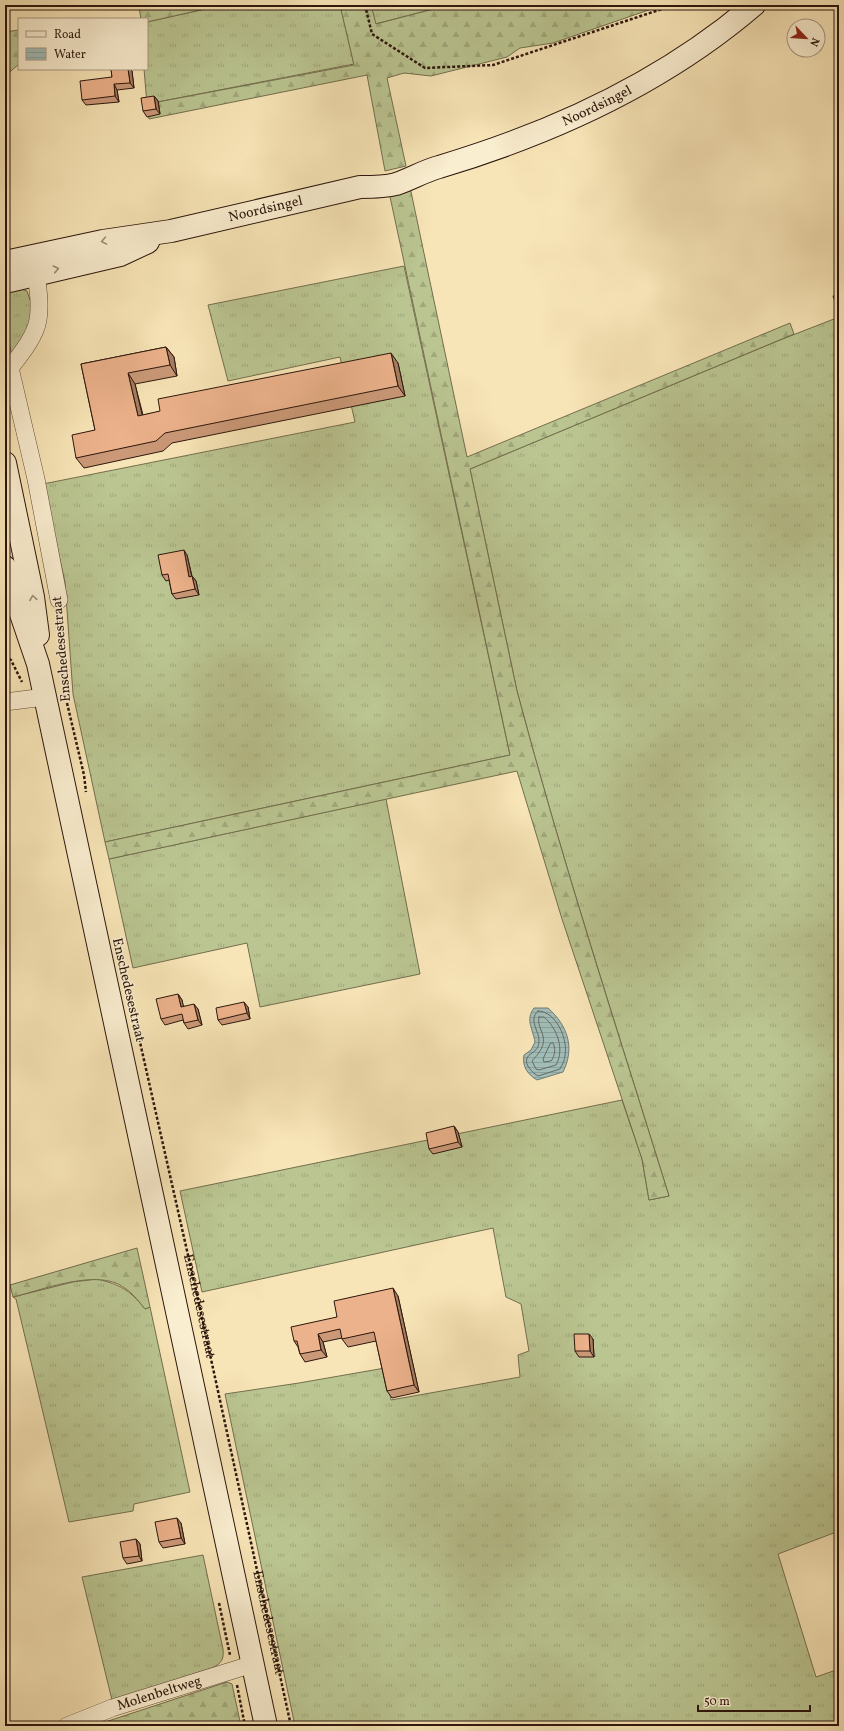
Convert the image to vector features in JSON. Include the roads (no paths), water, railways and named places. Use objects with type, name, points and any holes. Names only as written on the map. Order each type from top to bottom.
[{"type":"street","name":"Noordsingel","points":[[5,282],[35,265],[103,241],[171,231],[360,187],[396,184],[422,172],[488,153],[533,136],[610,101],[698,48],[733,23],[754,5]]},
{"type":"street","name":"Noordsingel","points":[[5,262],[35,265]]},
{"type":"street","name":"Enschedesestraat","points":[[35,265],[39,304],[38,320],[34,332],[10,368],[36,479],[59,600]]},
{"type":"street","name":"Enschedesestraat","points":[[5,463],[33,597],[38,640],[38,664]]},
{"type":"street","name":"Enschedesestraat","points":[[5,567],[38,664],[266,1726]]},
{"type":"street","points":[[5,702],[45,697]]},
{"type":"street","name":"Molenbeltweg","points":[[68,1726],[112,1708],[253,1664]]},
{"type":"water","points":[[534,1008],[548,1008],[555,1015],[565,1030],[569,1046],[567,1063],[563,1072],[537,1080],[530,1075],[524,1063],[524,1055],[531,1050],[535,1042],[530,1025],[531,1012]]}]
